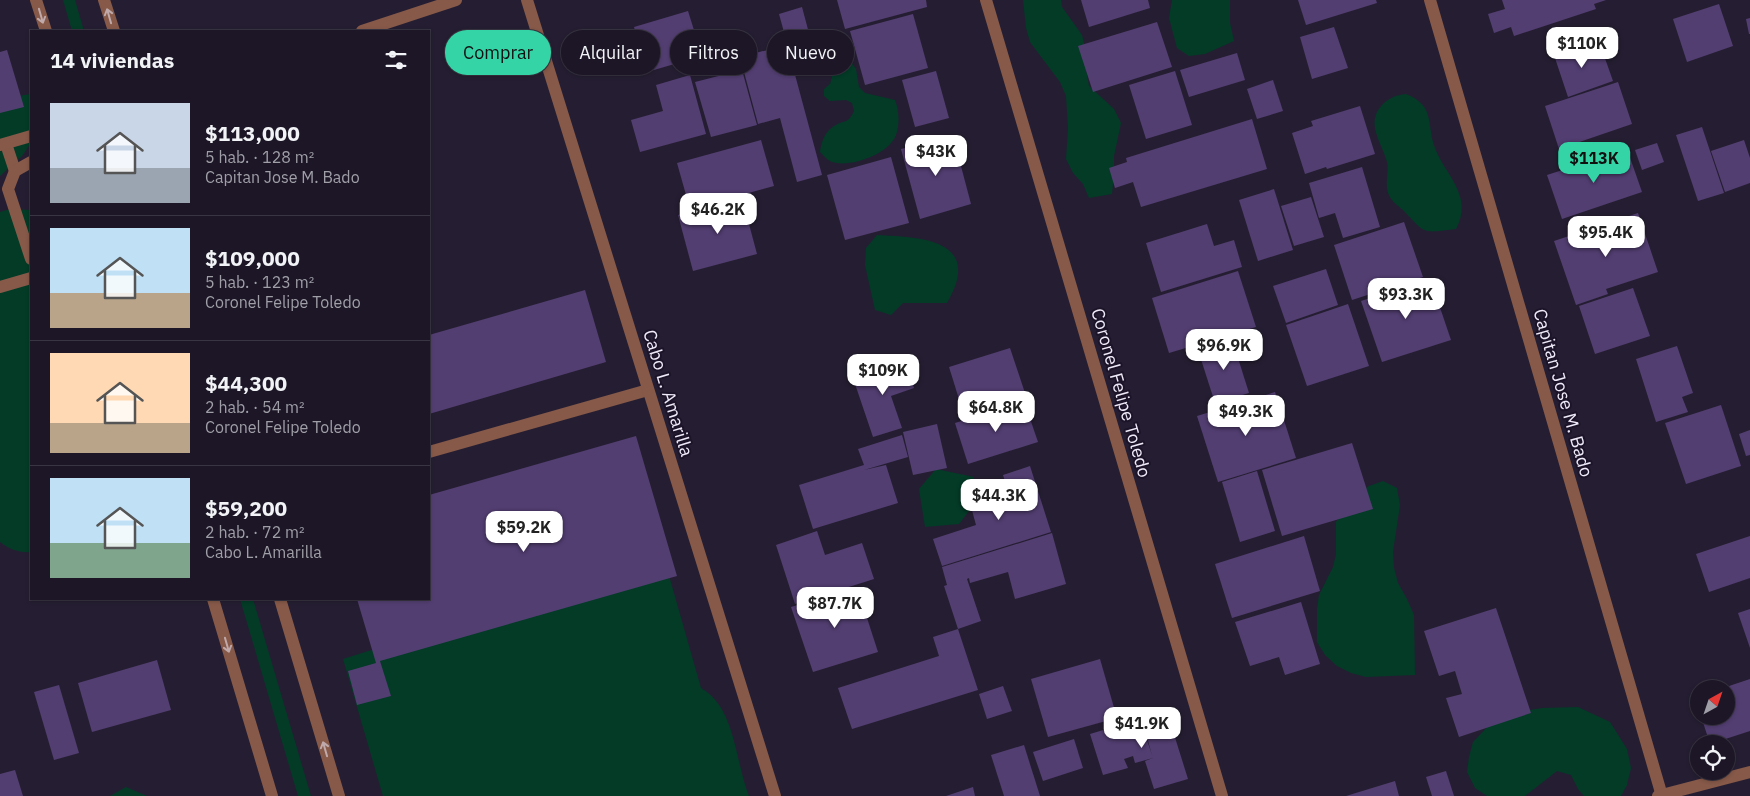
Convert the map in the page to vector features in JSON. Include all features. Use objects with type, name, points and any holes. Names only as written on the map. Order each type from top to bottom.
[{"type":"street","points":[[36,0],[46,30]]},
{"type":"street","points":[[104,0],[114,30]]},
{"type":"street","points":[[365,30],[456,0]]},
{"type":"street","name":"Cabo L. Amarilla","points":[[526,0],[775,796]]},
{"type":"street","name":"Coronel Felipe Toledo","points":[[986,0],[1222,796]]},
{"type":"street","name":"Capitan Jose M. Bado","points":[[1430,0],[1661,796]]},
{"type":"street","points":[[15,171],[3,144],[30,136]]},
{"type":"street","points":[[30,163],[15,171],[8,190],[30,256]]},
{"type":"street","points":[[0,287],[30,278]]},
{"type":"street","points":[[430,452],[648,390]]},
{"type":"street","points":[[214,600],[272,796]]},
{"type":"street","points":[[280,600],[339,796]]},
{"type":"street","points":[[1661,796],[1750,772]]},
{"type":"green space","points":[[63,0],[75,0],[84,30],[72,30]]},
{"type":"green space","points":[[1023,0],[1061,0],[1062,7],[1082,35],[1086,51],[1086,69],[1089,86],[1114,109],[1121,123],[1114,156],[1112,194],[1089,198],[1083,184],[1073,173],[1066,159],[1068,128],[1066,96],[1060,82],[1030,42],[1026,28]]},
{"type":"green space","points":[[1172,0],[1230,0],[1230,23],[1234,41],[1205,54],[1189,56],[1177,48],[1169,18]]},
{"type":"green space","points":[[854,66],[859,87],[865,93],[895,100],[899,118],[898,127],[892,142],[886,148],[869,158],[849,163],[832,162],[820,152],[823,140],[829,130],[839,123],[848,120],[854,111],[852,103],[846,100],[830,101],[824,96],[824,89],[830,84],[831,75],[854,75]]},
{"type":"green space","points":[[30,94],[30,144],[22,156],[0,176],[0,103],[4,98]]},
{"type":"green space","points":[[1406,94],[1422,104],[1426,110],[1435,148],[1460,196],[1462,206],[1461,217],[1456,229],[1430,231],[1421,228],[1394,203],[1388,193],[1387,162],[1376,133],[1375,119],[1382,105],[1393,97]]},
{"type":"green space","points":[[10,209],[30,210],[30,552],[14,550],[0,542],[0,212]]},
{"type":"green space","points":[[877,235],[915,238],[941,245],[951,252],[957,261],[958,274],[947,303],[903,303],[891,315],[875,310],[865,265],[866,248]]},
{"type":"green space","points":[[936,469],[974,477],[969,511],[959,524],[925,527],[919,489]]},
{"type":"green space","points":[[1383,481],[1397,488],[1400,505],[1393,552],[1394,568],[1398,583],[1414,615],[1415,675],[1366,677],[1351,673],[1337,666],[1325,655],[1317,642],[1317,609],[1319,595],[1333,567],[1336,554],[1336,522],[1355,496],[1369,486]]},
{"type":"green space","points":[[664,558],[701,688],[713,697],[728,722],[749,796],[383,796],[343,659]]},
{"type":"green space","points":[[240,600],[253,600],[311,796],[298,796]]},
{"type":"green space","points":[[1578,707],[1610,722],[1627,749],[1631,768],[1627,785],[1621,796],[1584,796],[1571,775],[1557,771],[1525,796],[1487,796],[1475,788],[1467,772],[1473,742],[1496,718],[1511,713],[1542,708]]},
{"type":"green space","points":[[126,787],[147,796],[110,796]]},
{"type":"building","points":[[837,0],[926,0],[927,7],[845,29]]},
{"type":"building","points":[[1081,0],[1148,0],[1150,8],[1089,27]]},
{"type":"building","points":[[1298,0],[1376,0],[1377,3],[1306,25]]},
{"type":"building","points":[[1502,0],[1606,0],[1594,4],[1596,9],[1514,36],[1511,27],[1494,33],[1488,14],[1505,9]]},
{"type":"building","points":[[1719,4],[1733,46],[1687,62],[1673,19]]},
{"type":"building","points":[[802,7],[808,30],[783,30],[779,14]]},
{"type":"building","points":[[688,11],[694,30],[670,30],[670,65],[660,68],[660,30],[635,30],[634,27]]},
{"type":"building","points":[[913,14],[928,68],[865,85],[854,45],[854,30]]},
{"type":"building","points":[[1750,18],[1750,34],[1749,34],[1746,19]]},
{"type":"building","points":[[1157,22],[1172,67],[1093,92],[1078,46]]},
{"type":"building","points":[[1334,27],[1348,68],[1312,79],[1300,37]]},
{"type":"building","points":[[1577,44],[1580,53],[1601,47],[1613,81],[1568,97],[1553,52]]},
{"type":"building","points":[[7,50],[24,107],[0,113],[0,52]]},
{"type":"building","points":[[767,50],[767,75],[795,75],[822,175],[797,182],[780,118],[758,124],[745,75],[757,75],[757,53]]},
{"type":"building","points":[[1237,53],[1245,80],[1189,97],[1180,70]]},
{"type":"building","points":[[936,71],[949,118],[915,127],[902,80]]},
{"type":"building","points":[[1175,71],[1192,125],[1146,139],[1129,85]]},
{"type":"building","points":[[690,75],[706,134],[640,152],[631,120],[663,111],[656,85]]},
{"type":"building","points":[[722,75],[743,75],[757,125],[711,137],[695,82]]},
{"type":"building","points":[[1273,80],[1283,111],[1257,119],[1247,89]]},
{"type":"building","points":[[1618,82],[1632,124],[1559,149],[1545,106]]},
{"type":"building","points":[[1360,106],[1375,154],[1305,174],[1292,133],[1313,126],[1311,121]]},
{"type":"building","points":[[1252,119],[1267,169],[1141,207],[1133,182],[1115,188],[1109,168],[1127,162],[1126,158]]},
{"type":"building","points":[[1702,127],[1724,193],[1698,201],[1676,135]]},
{"type":"building","points":[[953,136],[971,204],[920,219],[901,149]]},
{"type":"building","points":[[761,140],[774,186],[690,209],[677,163]]},
{"type":"building","points":[[1744,140],[1750,158],[1750,183],[1725,192],[1711,151]]},
{"type":"building","points":[[1657,143],[1664,162],[1642,170],[1635,150]]},
{"type":"building","points":[[1627,149],[1642,192],[1562,219],[1547,175]]},
{"type":"building","points":[[891,157],[909,223],[845,240],[827,175]]},
{"type":"building","points":[[1362,167],[1380,227],[1343,238],[1335,213],[1319,218],[1309,183]]},
{"type":"building","points":[[1274,189],[1293,250],[1258,261],[1239,200]]},
{"type":"building","points":[[1311,197],[1324,237],[1294,246],[1281,206]]},
{"type":"building","points":[[742,198],[757,254],[693,271],[678,215]]},
{"type":"building","points":[[1638,213],[1658,272],[1606,289],[1608,294],[1576,305],[1554,241]]},
{"type":"building","points":[[1404,222],[1423,277],[1352,300],[1334,245]]},
{"type":"building","points":[[1207,224],[1214,246],[1234,240],[1242,267],[1161,292],[1146,243]]},
{"type":"building","points":[[1326,269],[1338,305],[1286,323],[1273,286]]},
{"type":"building","points":[[1238,271],[1256,327],[1169,353],[1152,298]]},
{"type":"building","points":[[1430,278],[1451,340],[1382,362],[1361,301]]},
{"type":"building","points":[[1633,288],[1650,336],[1595,354],[1579,306]]},
{"type":"building","points":[[585,290],[606,362],[430,414],[430,335]]},
{"type":"building","points":[[1348,304],[1369,366],[1307,386],[1286,325]]},
{"type":"building","points":[[1232,339],[1249,393],[1215,403],[1198,350]]},
{"type":"building","points":[[1677,346],[1693,393],[1682,397],[1688,412],[1656,422],[1636,359]]},
{"type":"building","points":[[1010,348],[1025,393],[963,412],[949,367]]},
{"type":"building","points":[[905,361],[914,388],[891,396],[902,428],[873,437],[853,378]]},
{"type":"building","points":[[1275,392],[1296,458],[1218,482],[1197,416]]},
{"type":"building","points":[[1024,401],[1038,442],[968,464],[955,423]]},
{"type":"building","points":[[1721,405],[1741,466],[1686,484],[1665,423]]},
{"type":"building","points":[[937,424],[947,468],[913,475],[903,432]]},
{"type":"building","points":[[1750,430],[1750,455],[1746,456],[1739,434]]},
{"type":"building","points":[[902,435],[908,457],[864,470],[886,465],[898,503],[813,529],[799,485],[864,465],[858,449]]},
{"type":"building","points":[[636,436],[677,576],[380,661],[391,696],[357,705],[348,671],[376,663],[357,600],[430,600],[430,495]]},
{"type":"building","points":[[1352,443],[1373,509],[1282,536],[1262,470]]},
{"type":"building","points":[[1030,466],[1051,532],[942,566],[933,539],[976,525],[970,503],[1008,491],[1003,475]]},
{"type":"building","points":[[1257,471],[1275,531],[1240,542],[1222,482]]},
{"type":"building","points":[[817,531],[825,555],[862,543],[874,579],[795,604],[776,545]]},
{"type":"building","points":[[1052,533],[1066,584],[1015,599],[1008,572],[970,583],[969,578],[967,579],[981,621],[958,629],[944,586],[947,585],[942,567]]},
{"type":"building","points":[[1304,536],[1320,591],[1232,618],[1215,564]]},
{"type":"building","points":[[1750,536],[1750,578],[1709,592],[1696,554]]},
{"type":"building","points":[[857,587],[878,652],[813,672],[791,607]]},
{"type":"building","points":[[1301,602],[1320,664],[1285,675],[1279,657],[1250,666],[1235,622]]},
{"type":"building","points":[[1496,608],[1531,713],[1459,737],[1446,698],[1462,694],[1455,671],[1439,676],[1424,631]]},
{"type":"building","points":[[1750,609],[1750,648],[1738,613]]},
{"type":"building","points":[[958,629],[978,690],[852,729],[838,688],[939,656],[933,637]]},
{"type":"building","points":[[1100,659],[1117,718],[1048,737],[1031,679]]},
{"type":"building","points":[[157,660],[171,710],[92,732],[78,683]]},
{"type":"building","points":[[1750,679],[1750,731],[1735,736],[1707,735],[1704,725],[1735,725],[1735,684]]},
{"type":"building","points":[[59,685],[79,753],[54,760],[34,692]]},
{"type":"building","points":[[1003,686],[1012,711],[987,719],[979,694]]},
{"type":"building","points":[[1167,712],[1188,779],[1154,789],[1145,761],[1153,758],[1135,763],[1133,756],[1124,759],[1128,768],[1103,775],[1090,734],[1140,719],[1152,755],[1142,720]]},
{"type":"building","points":[[1074,739],[1083,768],[1043,781],[1033,752]]},
{"type":"building","points":[[1024,745],[1040,796],[1004,796],[991,755]]},
{"type":"building","points":[[15,770],[23,796],[0,796],[0,774]]},
{"type":"building","points":[[1446,771],[1454,796],[1432,796],[1426,777]]},
{"type":"building","points":[[1395,781],[1399,796],[1346,796]]},
{"type":"building","points":[[973,787],[975,796],[946,796]]}]
